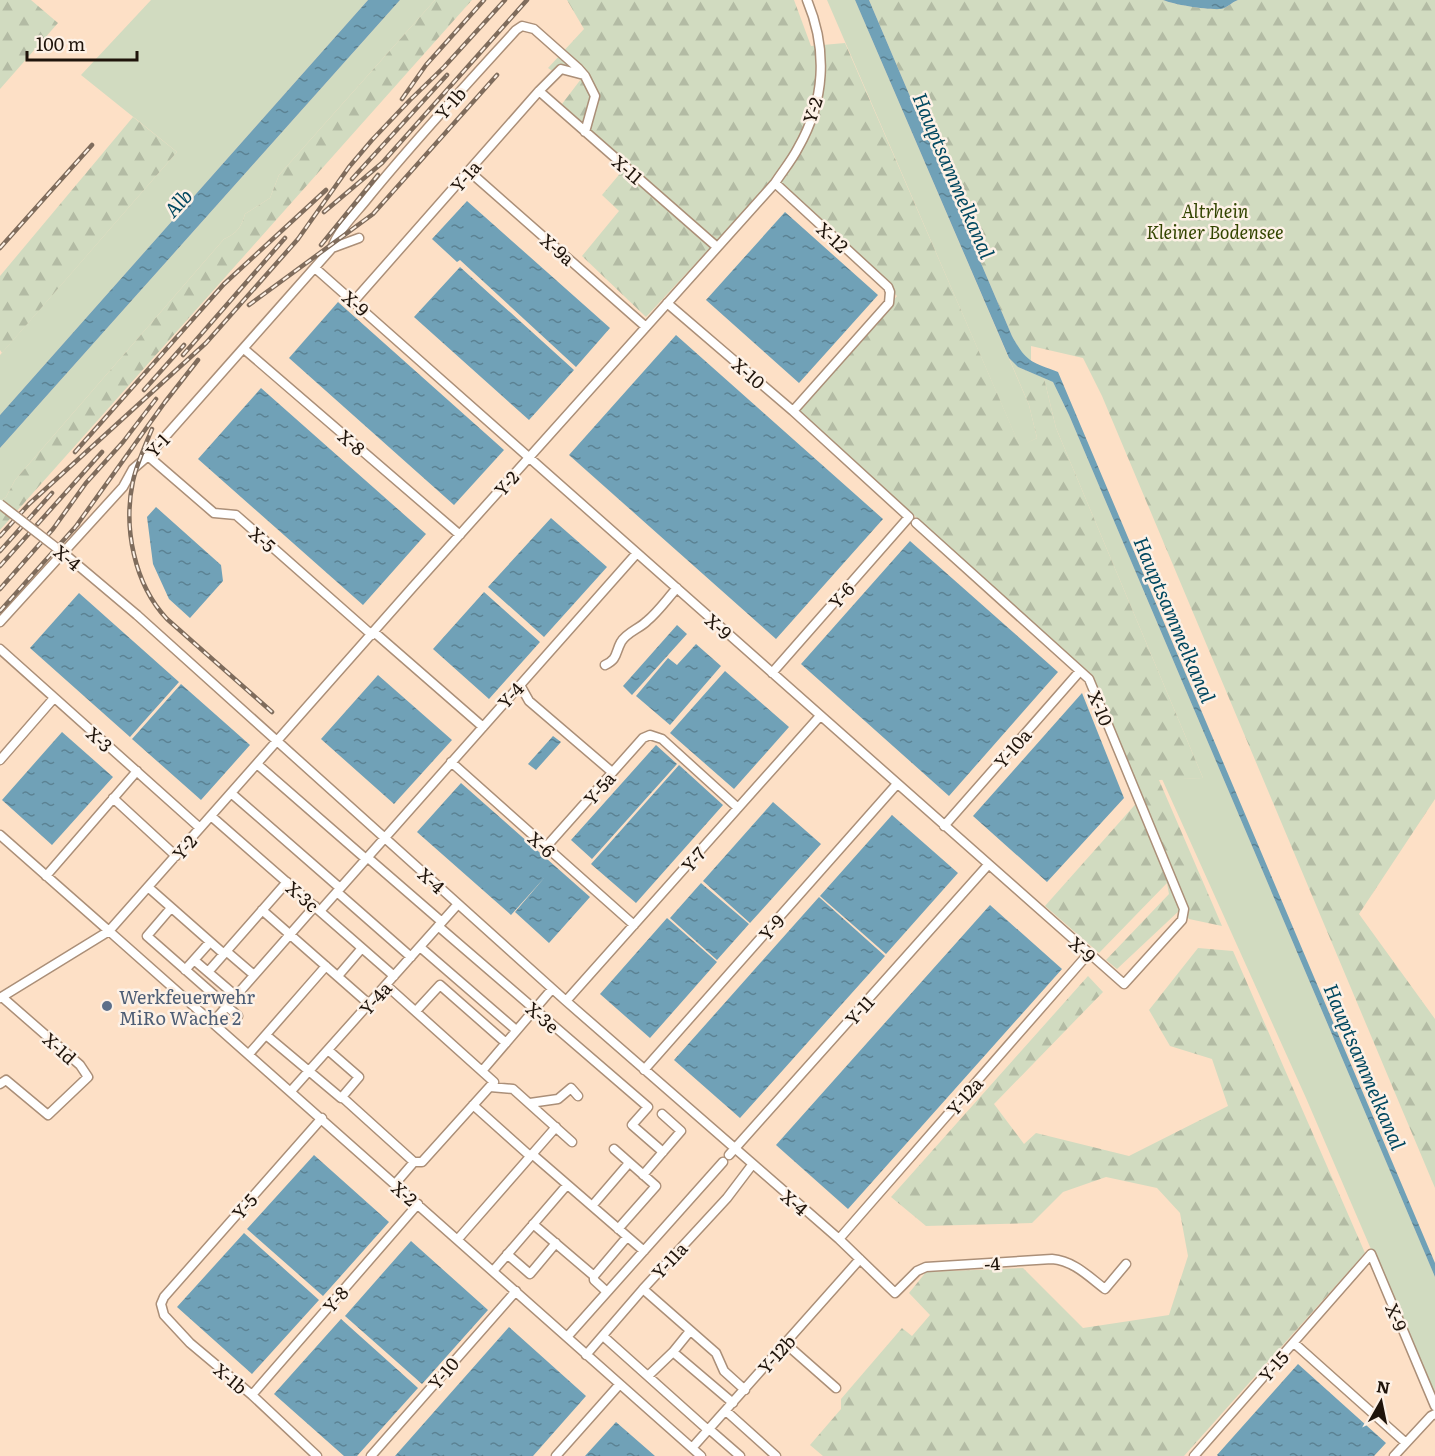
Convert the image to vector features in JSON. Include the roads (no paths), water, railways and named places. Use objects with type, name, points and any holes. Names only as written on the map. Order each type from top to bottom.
[{"type":"street","name":"Y-2","points":[[109,932],[774,183],[799,148],[814,109],[822,75],[818,34],[807,0]]},
{"type":"street","name":"Y-1b","points":[[315,268],[376,188],[516,30],[522,26],[534,29],[585,76]]},
{"type":"street","name":"Y-1a","points":[[354,302],[539,91],[561,69],[585,76]]},
{"type":"street","points":[[585,76],[595,96],[585,132]]},
{"type":"street","name":"X-11","points":[[539,91],[717,247]]},
{"type":"street","name":"X-9a","points":[[470,172],[646,327]]},
{"type":"street","name":"X-12","points":[[774,183],[888,287],[890,292],[889,303],[793,411]]},
{"type":"street","name":"Y-1b","points":[[332,248],[359,238]]},
{"type":"street","name":"X-9","points":[[315,268],[1124,984]]},
{"type":"street","name":"Y-1","points":[[0,622],[123,487],[133,469],[148,456],[315,268]]},
{"type":"street","name":"X-10","points":[[667,303],[793,411],[1089,679],[1184,909],[1182,920],[1124,984]]},
{"type":"street","name":"X-8","points":[[244,349],[460,535]]},
{"type":"street","name":"X-5","points":[[148,456],[214,513],[236,515],[483,727]]},
{"type":"street","name":"X-4","points":[[0,504],[137,615],[278,741],[644,1070],[729,1156],[752,1165],[861,1259]]},
{"type":"street","name":"Y-6","points":[[772,672],[913,520]]},
{"type":"street","name":"Y-4","points":[[384,838],[637,553]]},
{"type":"street","points":[[604,665],[611,662],[618,654],[621,642],[633,630],[646,623],[677,588]]},
{"type":"street","name":"X-3","points":[[0,650],[200,828]]},
{"type":"street","name":"Y-10a","points":[[944,825],[1080,671]]},
{"type":"street","points":[[520,685],[529,701],[612,772]]},
{"type":"street","points":[[0,760],[54,698]]},
{"type":"street","name":"Y-7","points":[[566,1001],[820,716]]},
{"type":"street","name":"Y-5a","points":[[546,847],[643,738],[654,735],[662,739],[738,807]]},
{"type":"street","name":"X-6","points":[[451,762],[634,925]]},
{"type":"street","name":"X-3e","points":[[257,764],[648,1107],[632,1125],[663,1152]]},
{"type":"street","points":[[46,876],[137,771]]},
{"type":"street","name":"Y-9","points":[[644,1070],[897,784]]},
{"type":"street","points":[[231,793],[411,957]]},
{"type":"street","points":[[113,798],[176,856]]},
{"type":"street","name":"X-3c","points":[[211,816],[394,976]]},
{"type":"street","name":"X-2","points":[[0,835],[701,1456]]},
{"type":"street","points":[[213,1023],[290,934],[338,890],[384,838]]},
{"type":"street","name":"Y-11","points":[[567,1337],[988,865]]},
{"type":"street","points":[[208,972],[287,882]]},
{"type":"street","points":[[148,887],[210,942],[254,975]]},
{"type":"street","name":"Y-4a","points":[[291,1091],[458,904]]},
{"type":"street","points":[[171,908],[147,936],[238,1016]]},
{"type":"street","points":[[262,910],[369,1004]]},
{"type":"street","points":[[1,997],[109,932]]},
{"type":"street","points":[[185,970],[210,942]]},
{"type":"street","points":[[420,947],[516,1030]]},
{"type":"street","points":[[338,976],[362,948]]},
{"type":"street","name":"Y-12a","points":[[839,1239],[1089,953]]},
{"type":"street","points":[[194,960],[236,996]]},
{"type":"street","points":[[249,1054],[326,966]]},
{"type":"street","points":[[386,985],[482,1071],[492,1085],[513,1089],[572,1142]]},
{"type":"street","points":[[416,1011],[440,985],[506,1043]]},
{"type":"street","points":[[482,1071],[552,989]]},
{"type":"street","name":"X-1d","points":[[1,997],[80,1065],[88,1077],[48,1115],[3,1082]]},
{"type":"street","points":[[266,1035],[342,1097],[414,1162],[422,1162],[492,1085]]},
{"type":"street","points":[[328,1050],[359,1077],[342,1097]]},
{"type":"street","points":[[530,1103],[558,1100],[571,1088],[578,1096]]},
{"type":"street","points":[[473,1105],[644,1251]]},
{"type":"street","points":[[643,1175],[681,1131],[662,1114]]},
{"type":"street","name":"Y-5","points":[[167,1293],[322,1118]]},
{"type":"street","points":[[458,1239],[556,1126]]},
{"type":"street","points":[[614,1149],[656,1186],[618,1229]]},
{"type":"street","points":[[395,1184],[414,1162]]},
{"type":"street","points":[[592,1206],[629,1163]]},
{"type":"street","name":"Y-11a","points":[[586,1355],[727,1198],[752,1165]]},
{"type":"street","points":[[493,1271],[567,1185]]},
{"type":"street","name":"Y-8","points":[[252,1395],[418,1204]]},
{"type":"street","points":[[533,1224],[594,1276],[594,1280],[607,1292]]},
{"type":"street","points":[[594,1276],[627,1237]]},
{"type":"street","points":[[507,1254],[530,1274],[556,1244]]},
{"type":"street","name":"X-9","points":[[1353,1277],[1371,1254],[1435,1406]]},
{"type":"street","name":"-4","points":[[861,1259],[895,1293],[917,1271],[926,1267],[1052,1259],[1073,1264],[1105,1289],[1126,1264]]},
{"type":"street","name":"Y-12b","points":[[692,1448],[861,1259]]},
{"type":"street","name":"Y-15","points":[[1197,1455],[1353,1277]]},
{"type":"street","points":[[643,1289],[716,1353],[724,1371],[745,1389]]},
{"type":"street","name":"Y-10","points":[[370,1456],[516,1291]]},
{"type":"street","name":"X-1b","points":[[167,1293],[161,1304],[164,1315],[190,1342],[252,1395],[317,1456]]},
{"type":"street","points":[[648,1376],[673,1352],[690,1331]]},
{"type":"street","points":[[603,1336],[740,1456]]},
{"type":"street","points":[[1294,1342],[1406,1443]]},
{"type":"street","points":[[786,1344],[836,1388]]},
{"type":"street","points":[[673,1352],[733,1403]]},
{"type":"street","points":[[556,1456],[619,1385]]},
{"type":"street","points":[[726,1411],[776,1456]]},
{"type":"street","points":[[1394,1456],[1433,1415]]},
{"type":"water","points":[[368,0],[400,0],[0,448],[0,415]]},
{"type":"water","points":[[855,0],[869,0],[1012,336],[1030,360],[1058,372],[1435,1263],[1435,1277],[1069,415],[1053,382],[1018,367],[1009,358]]},
{"type":"water","points":[[1163,0],[1238,0],[1223,8],[1215,9]]},
{"type":"water","points":[[467,201],[610,328],[576,367],[460,260],[457,262],[432,239]]},
{"type":"water","points":[[785,212],[878,295],[799,383],[706,300]]},
{"type":"water","points":[[460,267],[574,370],[529,420],[414,317]]},
{"type":"water","points":[[338,302],[504,450],[454,505],[289,358]]},
{"type":"water","points":[[676,335],[883,519],[776,639],[569,455]]},
{"type":"water","points":[[261,388],[426,534],[363,605],[198,459]]},
{"type":"water","points":[[156,507],[221,565],[223,581],[190,618],[169,599],[153,564],[147,517]]},
{"type":"water","points":[[551,518],[607,567],[544,637],[488,587]]},
{"type":"water","points":[[910,541],[1058,672],[949,796],[801,664]]},
{"type":"water","points":[[484,592],[540,642],[489,699],[433,649]]},
{"type":"water","points":[[79,593],[179,682],[130,737],[30,648]]},
{"type":"water","points":[[677,625],[687,634],[632,695],[623,686]]},
{"type":"water","points":[[696,644],[721,666],[670,725],[636,696],[668,658],[677,665]]},
{"type":"water","points":[[725,671],[789,727],[734,789],[670,733]]},
{"type":"water","points":[[378,675],[452,740],[394,804],[321,739]]},
{"type":"water","points":[[181,684],[250,745],[201,800],[132,739]]},
{"type":"water","points":[[1082,693],[1124,798],[1047,882],[973,816]]},
{"type":"water","points":[[62,732],[113,777],[52,845],[2,800]]},
{"type":"water","points":[[553,736],[561,742],[536,770],[528,764]]},
{"type":"water","points":[[656,745],[677,764],[592,859],[571,840]]},
{"type":"water","points":[[679,765],[723,805],[636,903],[591,864]]},
{"type":"water","points":[[461,783],[590,897],[549,943],[515,912],[545,877],[511,915],[417,832]]},
{"type":"water","points":[[773,802],[821,844],[750,923],[703,881]]},
{"type":"water","points":[[892,815],[958,873],[886,954],[820,896]]},
{"type":"water","points":[[701,883],[749,924],[717,960],[670,918]]},
{"type":"water","points":[[819,897],[885,956],[740,1118],[674,1060]]},
{"type":"water","points":[[990,905],[1062,969],[848,1209],[776,1145]]},
{"type":"water","points":[[667,918],[717,962],[650,1038],[600,994]]},
{"type":"water","points":[[314,1155],[389,1222],[323,1296],[247,1229]]},
{"type":"water","points":[[244,1233],[319,1300],[252,1374],[177,1307]]},
{"type":"water","points":[[411,1241],[488,1310],[422,1384],[345,1316]]},
{"type":"water","points":[[341,1319],[418,1388],[357,1456],[344,1456],[274,1394]]},
{"type":"water","points":[[509,1327],[586,1396],[533,1456],[395,1456]]},
{"type":"water","points":[[1298,1364],[1386,1443],[1374,1456],[1218,1456],[1217,1455]]},
{"type":"water","points":[[616,1422],[655,1456],[585,1456]]},
{"type":"railway","points":[[402,99],[426,65],[484,0]]},
{"type":"railway","points":[[0,536],[29,504],[206,343],[298,239],[349,167],[372,140],[444,67],[505,0]]},
{"type":"railway","points":[[324,212],[382,163],[527,0]]},
{"type":"railway","points":[[352,179],[447,75]]},
{"type":"railway","points":[[249,305],[373,214],[497,75]]},
{"type":"railway","points":[[0,248],[92,145]]},
{"type":"railway","points":[[321,245],[378,175]]},
{"type":"railway","points":[[75,452],[224,284],[326,190]]},
{"type":"railway","points":[[183,355],[285,238]]},
{"type":"railway","points":[[144,390],[184,345]]},
{"type":"railway","points":[[74,529],[198,360]]},
{"type":"railway","points":[[0,589],[53,529],[86,483],[123,442],[156,399]]},
{"type":"railway","points":[[152,429],[133,481],[129,517],[134,554],[146,589],[167,619],[272,712]]},
{"type":"railway","points":[[0,566],[102,452]]},
{"type":"railway","points":[[0,551],[52,493]]},
{"type":"railway","points":[[0,611],[78,524]]},
{"type":"place","name":"Werkfeuerwehr MiRo Wache 2","points":[[107,1006]]},
{"type":"water label","name":"Hauptsammelkanal","points":[[955,175]]},
{"type":"water label","name":"Alb","points":[[177,202]]},
{"type":"water label","name":"Hauptsammelkanal","points":[[1176,619]]},
{"type":"water label","name":"Hauptsammelkanal","points":[[1366,1066]]},
{"type":"park label","name":"Altrhein Kleiner Bodensee","points":[[1215,220]]}]
